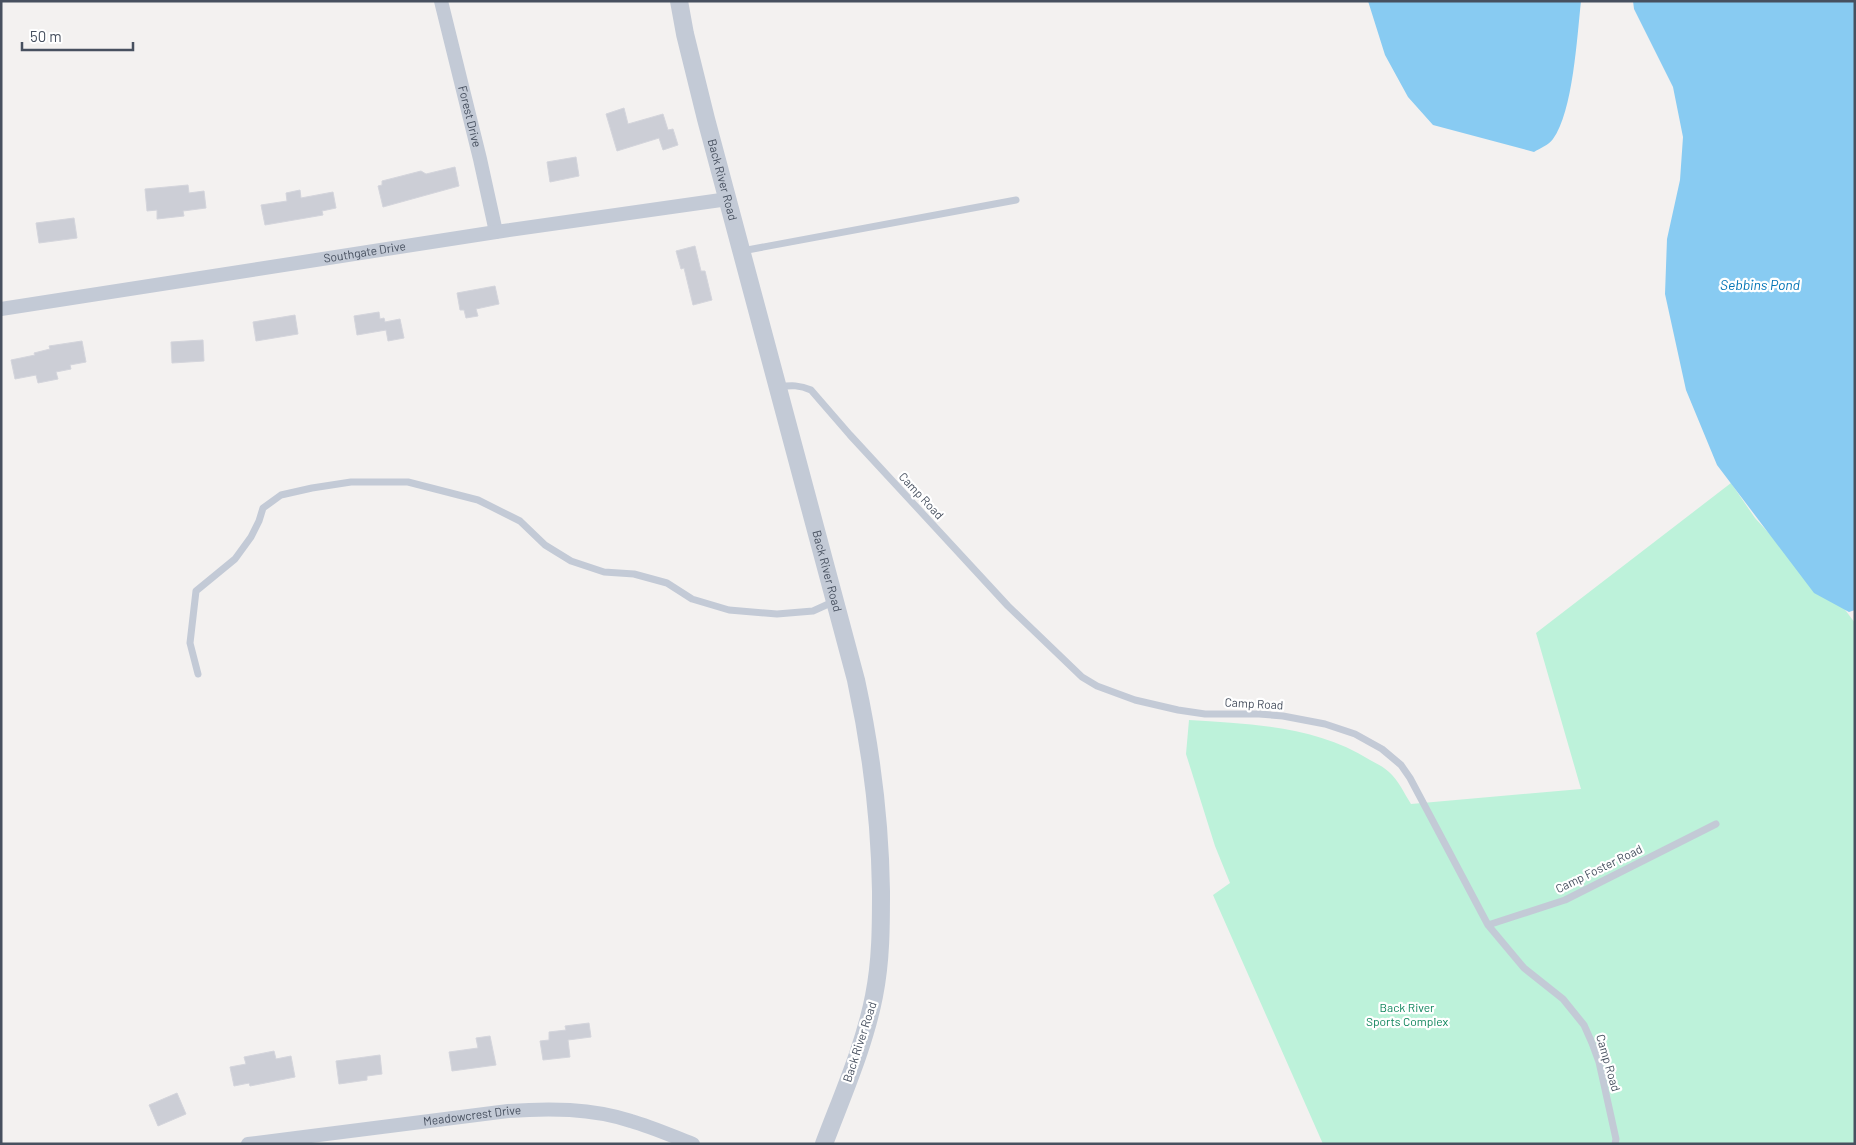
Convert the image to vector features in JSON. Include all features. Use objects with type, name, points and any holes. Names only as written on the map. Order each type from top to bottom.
[{"type":"street","name":"Forest Drive","points":[[441,1],[480,158],[496,232]]},
{"type":"street","name":"Back River Road","points":[[679,1],[687,42],[862,705],[875,789],[880,855],[880,943],[874,998],[865,1032],[824,1144]]},
{"type":"street","name":"Southgate Drive","points":[[1,309],[496,232],[728,199]]},
{"type":"street","name":"Meadowcrest Drive","points":[[248,1144],[508,1111],[543,1109],[596,1112],[630,1120],[692,1144]]},
{"type":"lane","points":[[742,251],[1016,200]]},
{"type":"lane","name":"Camp Road","points":[[779,387],[792,385],[811,390],[856,442],[1008,606],[1082,677],[1097,686],[1135,700],[1178,710],[1206,714],[1282,716],[1325,724],[1355,734],[1382,749],[1401,766],[1410,778],[1488,925],[1524,968],[1563,999],[1584,1025],[1599,1062],[1616,1139],[1615,1144]]},
{"type":"lane","points":[[198,674],[190,643],[196,591],[235,559],[251,537],[263,508],[281,495],[351,482],[408,482],[478,500],[520,522],[545,545],[571,561],[604,572],[634,574],[667,583],[692,599],[729,610],[786,613],[814,611],[835,601]]},
{"type":"lane","name":"Camp Foster Road","points":[[1488,925],[1565,900],[1716,824]]},
{"type":"green space","name":"Back River Sports Complex","points":[[1731,483],[1755,518],[1777,542],[1822,579],[1855,623],[1855,1144],[1323,1144],[1213,895],[1230,883],[1215,846],[1186,754],[1189,720],[1259,725],[1305,733],[1328,740],[1387,770],[1399,783],[1411,804],[1581,789],[1536,633]]},
{"type":"water","points":[[1368,1],[1581,1],[1570,93],[1560,127],[1553,139],[1547,145],[1534,152],[1433,125],[1408,97],[1385,55]]},
{"type":"water","name":"Sebbins Pond","points":[[1633,1],[1855,1],[1855,610],[1849,612],[1814,593],[1717,465],[1686,390],[1665,294],[1667,239],[1680,180],[1683,137],[1673,87],[1634,9]]},
{"type":"building","points":[[624,108],[628,124],[663,114],[668,130],[673,129],[678,145],[663,150],[659,138],[617,151],[606,114]]},
{"type":"building","points":[[576,157],[579,176],[550,182],[547,162]]},
{"type":"building","points":[[455,167],[459,186],[383,207],[378,186],[382,185],[382,181],[421,171],[426,174]]},
{"type":"building","points":[[188,185],[189,193],[204,191],[206,208],[183,211],[184,216],[157,219],[157,210],[147,211],[145,189]]},
{"type":"building","points":[[300,190],[301,198],[333,192],[336,208],[322,211],[323,215],[265,225],[261,205],[287,201],[286,193]]},
{"type":"building","points":[[74,218],[77,238],[39,243],[36,223]]},
{"type":"building","points":[[695,246],[701,271],[705,271],[712,300],[693,305],[684,268],[681,269],[676,251]]},
{"type":"building","points":[[495,286],[499,304],[476,309],[478,316],[466,318],[464,310],[460,310],[457,293]]},
{"type":"building","points":[[379,312],[380,319],[384,318],[385,322],[400,319],[404,338],[388,341],[386,330],[357,335],[354,316]]},
{"type":"building","points":[[295,315],[298,334],[256,341],[253,322]]},
{"type":"building","points":[[203,340],[204,361],[172,363],[171,342]]},
{"type":"building","points":[[82,341],[86,362],[70,365],[71,369],[56,372],[58,379],[38,383],[36,375],[15,379],[11,360],[35,355],[34,353],[50,349],[49,346]]},
{"type":"building","points":[[589,1023],[591,1037],[568,1040],[570,1057],[543,1060],[540,1041],[549,1040],[549,1032],[566,1030],[565,1026]]},
{"type":"building","points":[[490,1036],[496,1065],[452,1071],[449,1052],[478,1048],[476,1038]]},
{"type":"building","points":[[274,1051],[276,1059],[291,1056],[295,1077],[250,1086],[249,1083],[234,1086],[230,1067],[246,1064],[244,1057]]},
{"type":"building","points":[[380,1055],[382,1074],[367,1076],[367,1080],[339,1084],[336,1061]]},
{"type":"building","points":[[177,1093],[186,1114],[158,1126],[149,1105]]}]
